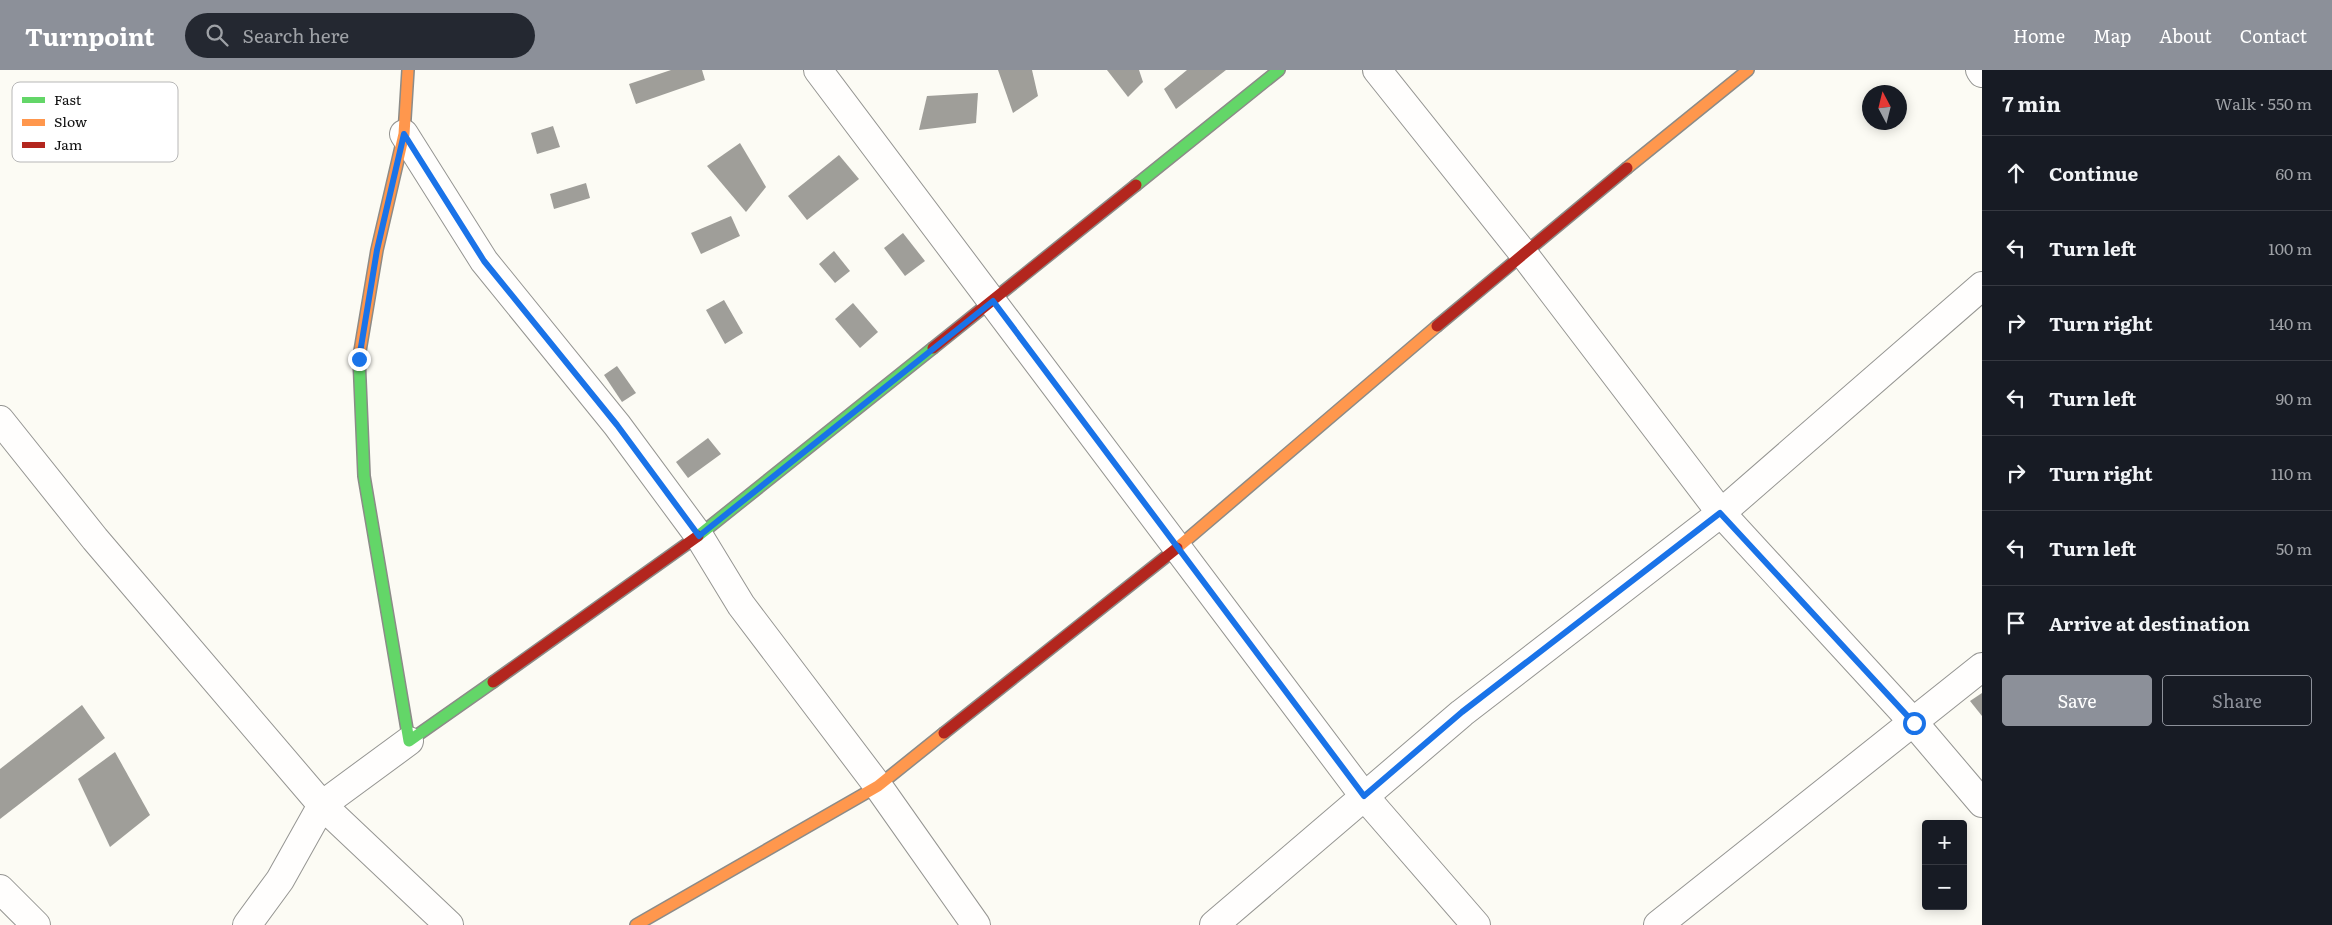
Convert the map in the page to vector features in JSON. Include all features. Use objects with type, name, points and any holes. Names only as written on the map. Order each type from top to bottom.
[{"type":"street","points":[[408,70],[404,134],[377,250],[359,359],[364,476],[409,741]]},
{"type":"street","points":[[818,70],[1364,796],[1476,925]]},
{"type":"street","points":[[247,925],[280,880],[322,805],[409,741],[699,536],[1279,70]]},
{"type":"street","points":[[1377,70],[1523,253],[1720,513],[1914,723],[1982,803]]},
{"type":"street","points":[[636,925],[878,786],[1178,547],[1523,253],[1748,70]]},
{"type":"street","points":[[404,134],[484,261],[617,425],[699,536],[741,605],[878,786],[976,925]]},
{"type":"street","points":[[1214,925],[1462,712],[1720,513],[1982,286]]},
{"type":"street","points":[[0,420],[95,539],[322,805],[449,925]]},
{"type":"street","points":[[1658,925],[1982,667]]},
{"type":"street","points":[[0,889],[36,925]]},
{"type":"building","points":[[671,70],[702,70],[705,80],[636,104],[629,84]]},
{"type":"building","points":[[998,70],[1032,70],[1038,96],[1013,113]]},
{"type":"building","points":[[1107,70],[1139,70],[1143,82],[1128,97]]},
{"type":"building","points":[[1187,70],[1226,70],[1176,109],[1164,89]]},
{"type":"building","points":[[978,93],[976,123],[919,130],[927,96]]},
{"type":"building","points":[[553,126],[560,147],[537,154],[531,133]]},
{"type":"building","points":[[740,143],[766,187],[746,212],[707,166]]},
{"type":"building","points":[[839,155],[859,179],[807,220],[788,196]]},
{"type":"building","points":[[586,183],[590,198],[554,209],[550,194]]},
{"type":"building","points":[[731,216],[740,236],[701,254],[691,233]]},
{"type":"building","points":[[903,233],[925,261],[905,276],[884,248]]},
{"type":"building","points":[[834,251],[850,271],[835,283],[819,264]]},
{"type":"building","points":[[724,300],[743,333],[725,344],[706,310]]},
{"type":"building","points":[[853,303],[878,332],[860,348],[835,319]]},
{"type":"building","points":[[617,366],[636,393],[622,402],[604,375]]},
{"type":"building","points":[[708,438],[721,454],[688,478],[676,462]]},
{"type":"building","points":[[1982,693],[1982,716],[1970,701]]},
{"type":"building","points":[[82,705],[105,738],[0,819],[0,769]]},
{"type":"building","points":[[115,752],[150,815],[110,847],[78,779]]},
{"type":"traffic: fast","points":[[1136,185],[1279,70]]},
{"type":"traffic: fast","points":[[698,536],[933,348]]},
{"type":"traffic: fast","points":[[359,357],[364,476],[409,741],[493,682]]},
{"type":"traffic: slow","points":[[359,357],[377,250],[404,134],[408,70]]},
{"type":"traffic: slow","points":[[1627,168],[1748,70]]},
{"type":"traffic: slow","points":[[1177,548],[1437,326]]},
{"type":"traffic: slow","points":[[636,925],[878,786],[944,733]]},
{"type":"traffic: jam","points":[[1437,326],[1627,168]]},
{"type":"traffic: jam","points":[[933,348],[1136,185]]},
{"type":"traffic: jam","points":[[493,682],[698,536]]},
{"type":"traffic: jam","points":[[944,733],[1177,548]]},
{"type":"route","points":[[359,359],[377,250],[404,134],[484,261],[617,425],[699,536],[993,301],[1364,796],[1462,712],[1720,513],[1914,723]]}]
